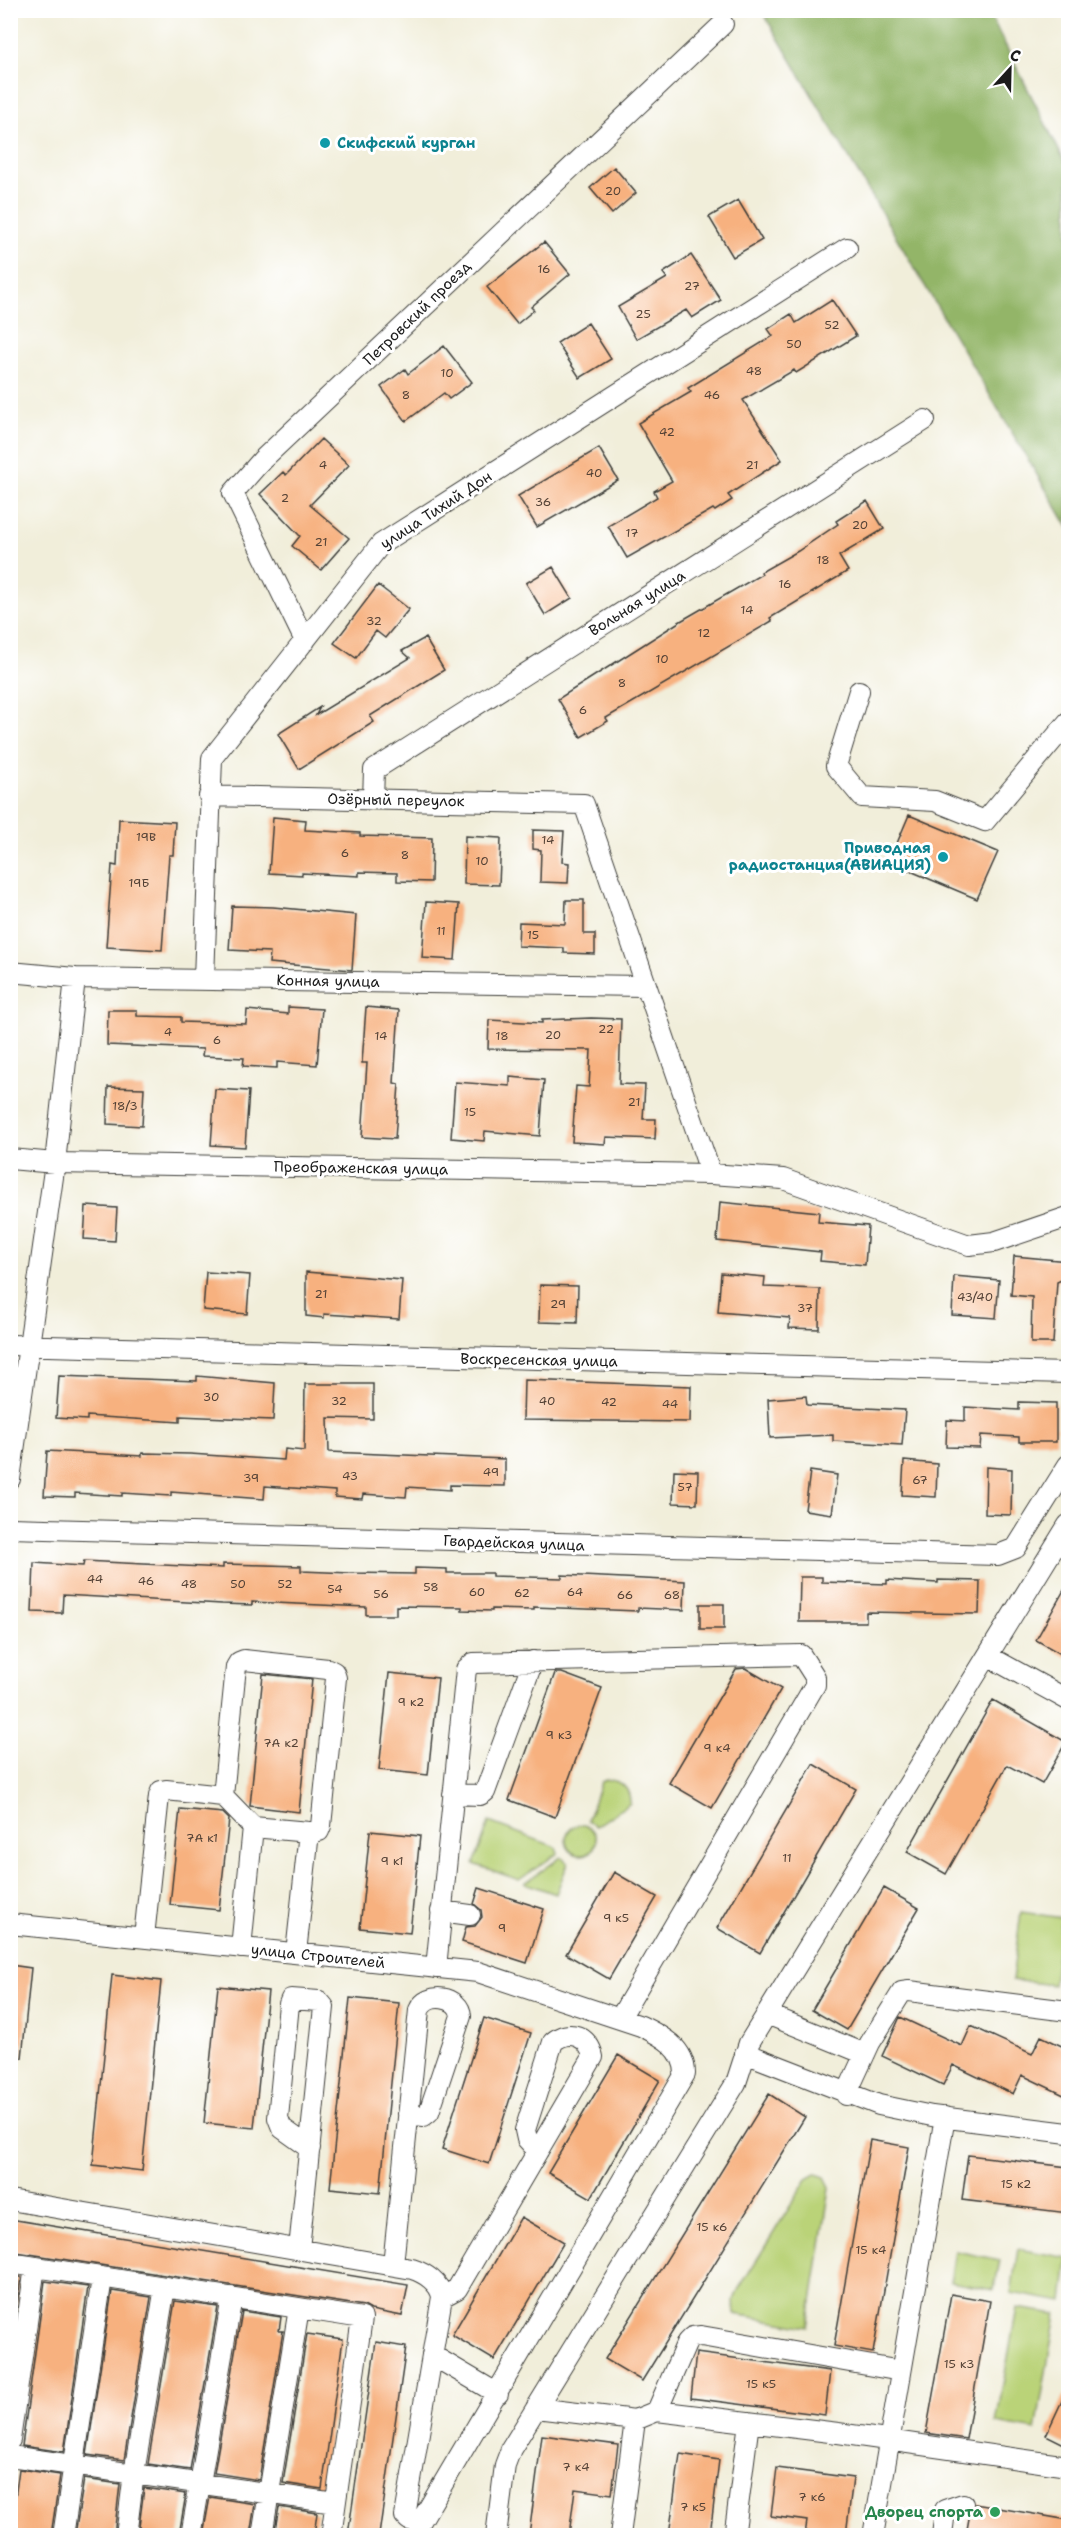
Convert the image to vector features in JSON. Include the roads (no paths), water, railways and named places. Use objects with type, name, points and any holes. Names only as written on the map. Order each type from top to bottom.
[{"type":"street","name":"Петровский проезд","points":[[305,641],[233,493],[262,460],[723,24]]},
{"type":"street","name":"улица Тихий Дон","points":[[204,979],[212,758],[381,544],[847,248]]},
{"type":"street","name":"Вольная улица","points":[[373,800],[374,770],[925,420]]},
{"type":"street","points":[[860,691],[836,766],[862,797],[935,801],[985,821],[1068,722]]},
{"type":"street","name":"Озёрный переулок","points":[[209,796],[584,804],[645,986]]},
{"type":"street","name":"Конная улица","points":[[10,972],[75,978],[645,986]]},
{"type":"street","points":[[10,1479],[19,1346],[55,1163],[75,978]]},
{"type":"street","points":[[645,986],[711,1174]]},
{"type":"street","name":"Преображенская улица","points":[[10,1159],[55,1163],[711,1174],[783,1179],[969,1245],[993,1242],[1068,1217]]},
{"type":"street","name":"Воскресенская улица","points":[[19,1346],[1068,1373]]},
{"type":"street","name":"Гвардейская улица","points":[[10,1528],[998,1555],[1016,1548],[1068,1465]]},
{"type":"street","points":[[496,2535],[507,2456],[736,2083],[745,2054],[767,2014],[1068,1525]]},
{"type":"street","points":[[436,1968],[468,1665],[533,1661],[797,1654],[804,1658],[816,1680],[620,2018]]},
{"type":"street","points":[[988,1656],[1068,1700]]},
{"type":"street","points":[[144,1937],[161,1791],[223,1796],[253,1827],[319,1831],[336,1677],[334,1672],[328,1669],[244,1660],[239,1662],[236,1667],[223,1796]]},
{"type":"street","points":[[453,1794],[480,1795],[485,1792],[533,1661]]},
{"type":"street","points":[[241,1948],[253,1827]]},
{"type":"street","points":[[296,1953],[309,1832]]},
{"type":"street","points":[[441,1911],[470,1915]]},
{"type":"street","name":"улица Строителей","points":[[10,1924],[478,1972],[620,2018],[663,2037],[678,2051],[685,2063],[685,2074],[425,2518],[421,2521],[408,2520],[405,2516],[432,2355]]},
{"type":"street","points":[[846,2094],[902,1992],[909,1990],[1068,2011]]},
{"type":"street","points":[[299,2249],[310,2148],[324,2007],[319,2001],[296,1998],[291,1999],[290,2004],[278,2118],[282,2128],[310,2148]]},
{"type":"street","points":[[393,2265],[408,2114],[420,2007],[431,1999],[444,1998],[458,2007],[461,2016],[429,2112],[424,2115],[408,2114]]},
{"type":"street","points":[[767,2014],[866,2054]]},
{"type":"street","points":[[442,2296],[457,2289],[538,2151],[593,2057],[589,2044],[577,2036],[564,2035],[553,2043],[525,2130],[527,2139],[538,2151]]},
{"type":"street","points":[[745,2054],[879,2105],[945,2117],[1068,2133]]},
{"type":"street","points":[[873,2535],[945,2117]]},
{"type":"street","points":[[10,2200],[412,2269],[426,2275],[438,2285],[442,2296],[432,2355],[498,2394]]},
{"type":"street","points":[[10,2263],[362,2318],[331,2535]]},
{"type":"street","points":[[10,2440],[35,2267]]},
{"type":"street","points":[[63,2535],[102,2278]]},
{"type":"street","points":[[126,2535],[165,2287]]},
{"type":"street","points":[[191,2535],[198,2482],[232,2297]]},
{"type":"street","points":[[262,2535],[298,2308]]},
{"type":"street","points":[[657,2411],[687,2342],[692,2337],[700,2336],[901,2371]]},
{"type":"street","points":[[536,2408],[635,2420],[657,2411],[1068,2466]]},
{"type":"street","points":[[620,2535],[635,2420]]},
{"type":"street","points":[[740,2535],[735,2530],[749,2422]]},
{"type":"street","points":[[10,2456],[335,2503]]},
{"type":"street","points":[[942,2535],[945,2510],[963,2504]]},
{"type":"place","name":"Скифский курган","points":[[325,143]]},
{"type":"place","name":"Приводная радиостанция(АВИАЦИЯ)","points":[[943,857]]},
{"type":"place","name":"Дворец спорта","points":[[995,2512]]}]
